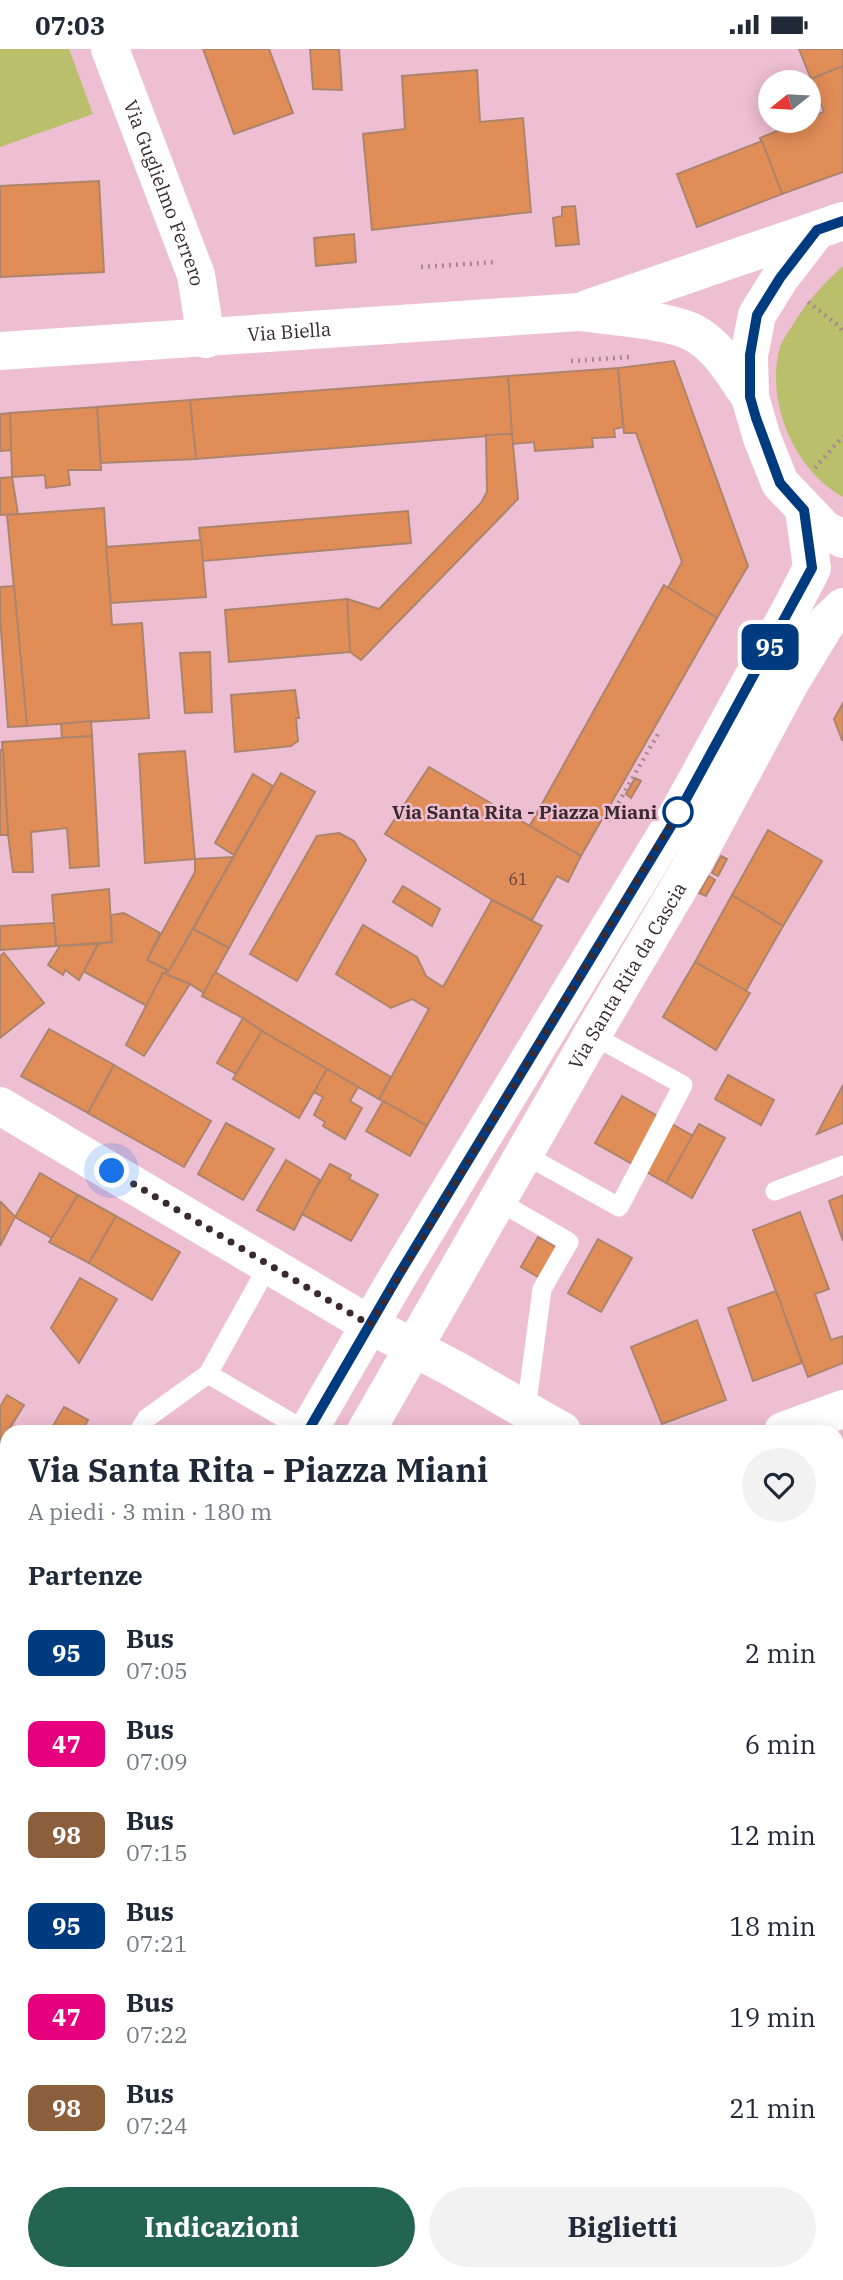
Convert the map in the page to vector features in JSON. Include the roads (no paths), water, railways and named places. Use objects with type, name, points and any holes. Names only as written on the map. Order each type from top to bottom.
[{"type":"main road","name":"Via Guglielmo Ferrero","points":[[110,49],[196,275],[206,339]]},
{"type":"main road","points":[[579,312],[830,226]]},
{"type":"main road","points":[[830,226],[780,278],[757,315],[750,355],[750,397],[762,438],[780,483],[825,530],[843,539]]},
{"type":"main road","name":"Via Biella","points":[[0,351],[579,312]]},
{"type":"main road","points":[[579,312],[668,325],[693,333],[716,351],[750,397]]},
{"type":"main road","name":"Via Santa Rita da Cascia","points":[[311,1425],[673,823],[793,605],[812,568],[804,510]]},
{"type":"main road","name":"Via Santa Rita da Cascia","points":[[369,1425],[691,867],[791,681],[827,622],[843,607]]},
{"type":"main road","points":[[0,1105],[370,1325],[551,1425]]},
{"type":"main road","points":[[799,1425],[843,1409]]},
{"type":"lane","points":[[525,1155],[619,1207],[683,1085],[592,1035]]},
{"type":"lane","points":[[775,1191],[843,1165]]},
{"type":"lane","points":[[498,1201],[569,1241],[542,1289],[526,1411]]},
{"type":"lane","points":[[143,1425],[147,1418],[208,1374],[269,1264]]},
{"type":"lane","points":[[208,1374],[297,1425]]},
{"type":"place","name":"Via Santa Rita - Piazza Miani","points":[[678,812]]}]
